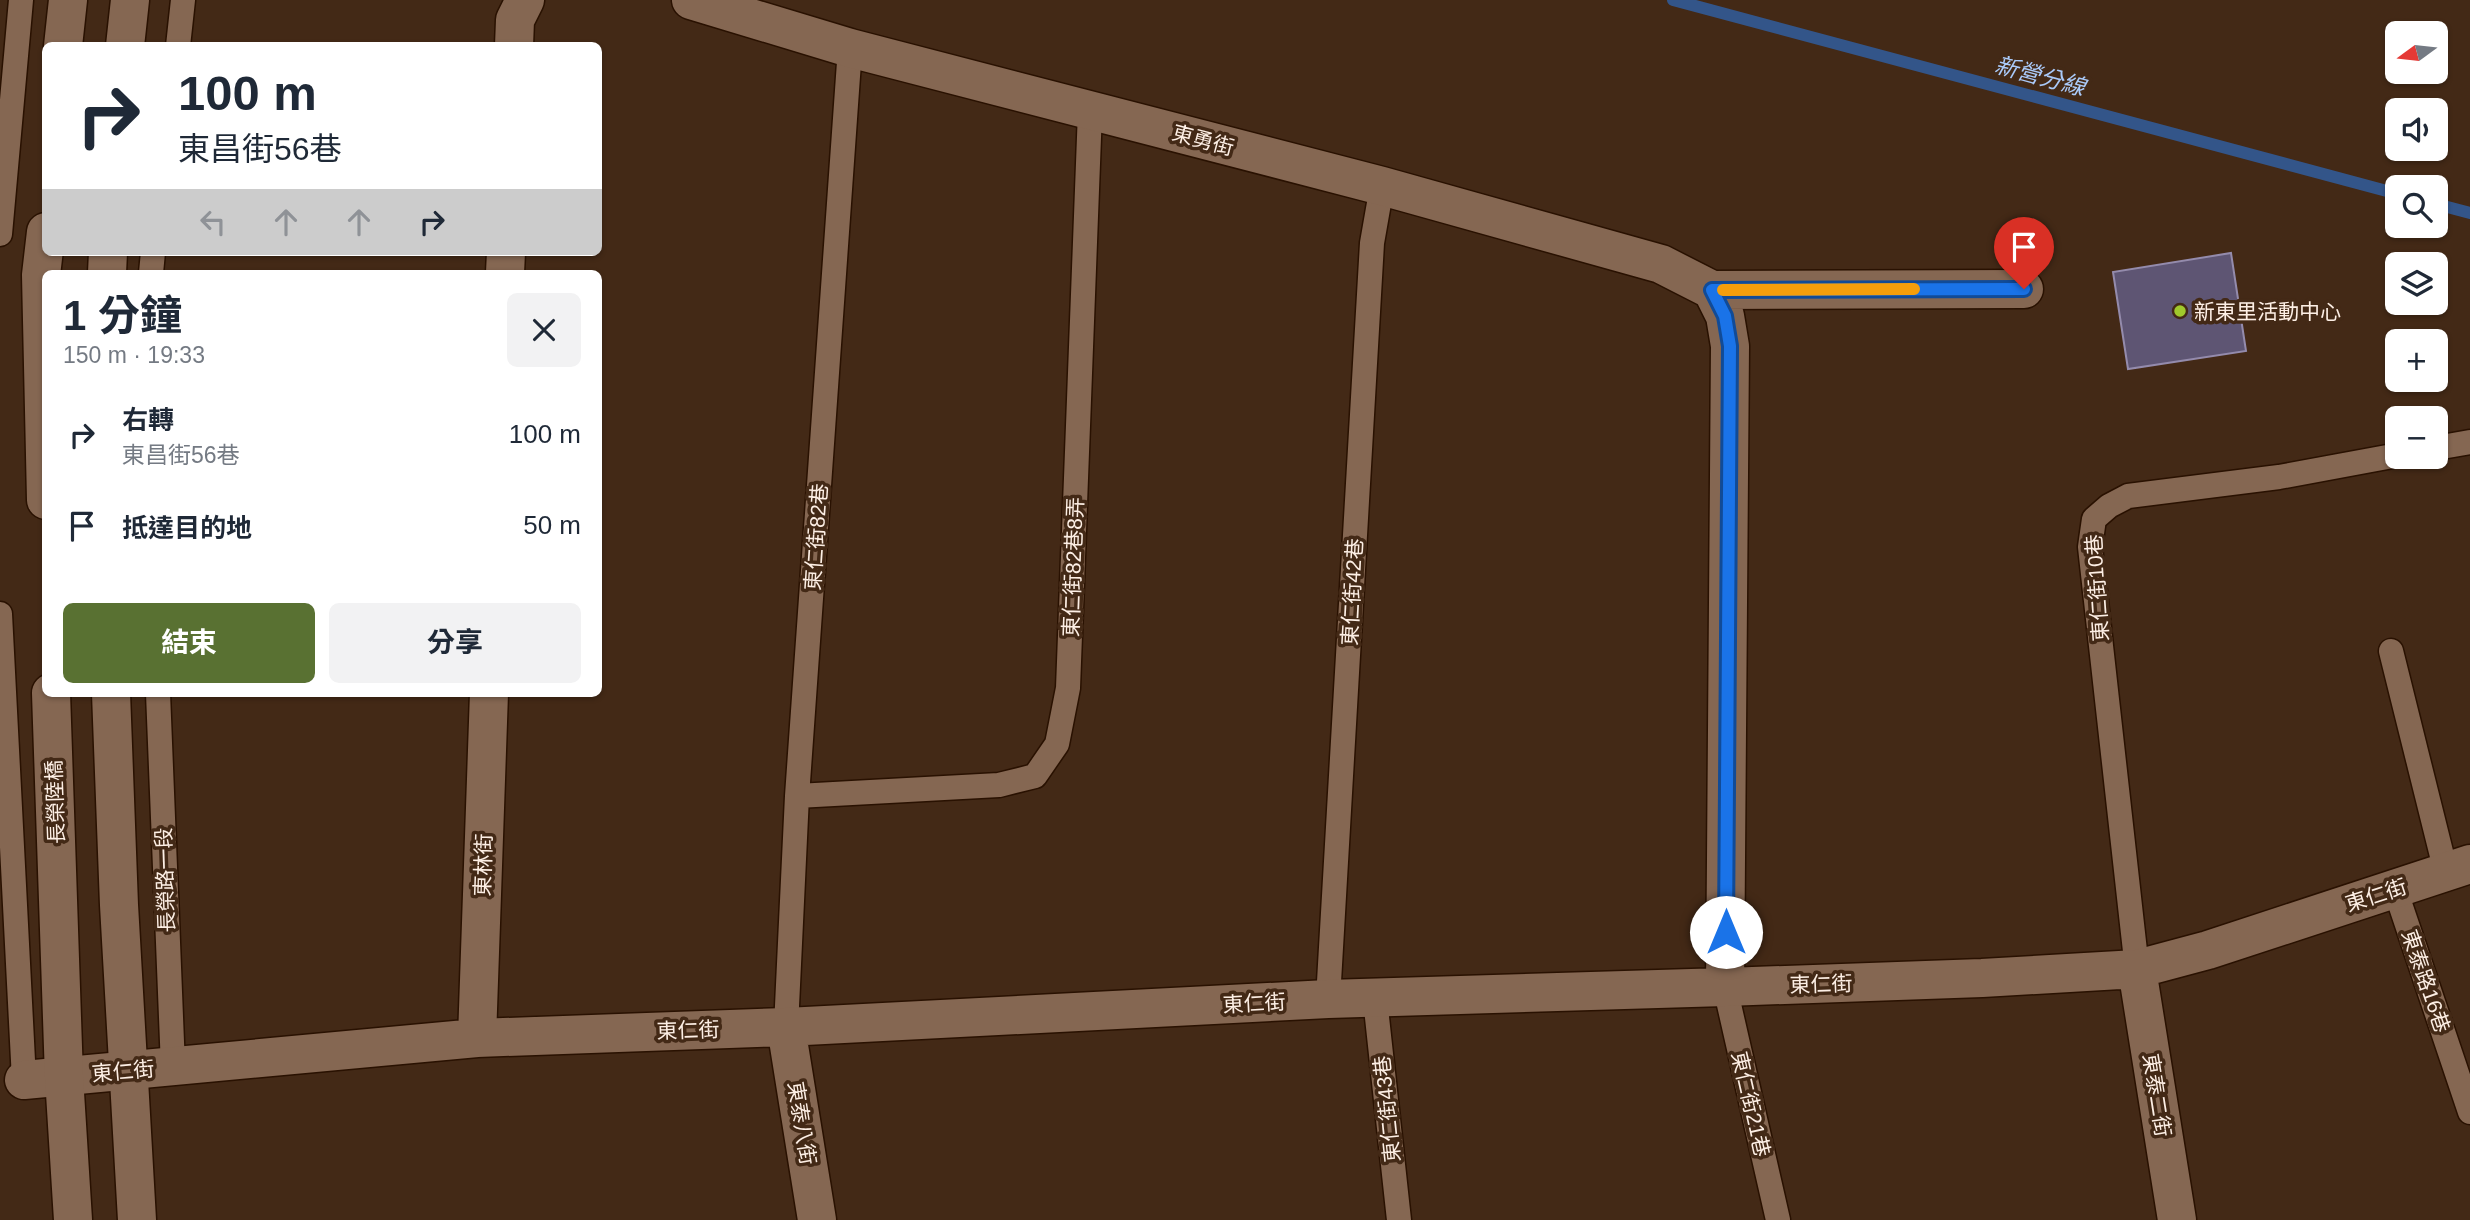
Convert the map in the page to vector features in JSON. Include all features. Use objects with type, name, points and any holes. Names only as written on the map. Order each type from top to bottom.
[{"type":"street","points":[[63,42],[68,0]]},
{"type":"street","points":[[125,42],[130,0]]},
{"type":"street","points":[[514,42],[515,20],[525,0]]},
{"type":"street","name":"東勇街","points":[[691,0],[850,48],[1382,186],[1661,264],[1712,290]]},
{"type":"street","points":[[42,320],[43,256]]},
{"type":"street","points":[[1725,988],[1730,346],[1725,316],[1712,290],[2024,289]]},
{"type":"street","name":"長榮陸橋","points":[[51,697],[64,1077]]},
{"type":"street","points":[[111,697],[118,905],[137,1220]]},
{"type":"street","name":"東林街","points":[[477,1038],[489,697]]},
{"type":"street","name":"東仁街","points":[[24,1080],[477,1038],[786,1027],[1328,999],[1725,988],[2137,970],[2208,950],[2458,868]]},
{"type":"street","name":"東泰二街","points":[[2137,970],[2177,1220]]},
{"type":"street","name":"東泰八街","points":[[786,1027],[817,1220]]},
{"type":"street","points":[[64,1077],[73,1220]]},
{"type":"lane","points":[[0,234],[21,0]]},
{"type":"lane","points":[[178,42],[183,0]]},
{"type":"lane","name":"東仁街82巷","points":[[786,1027],[797,796],[850,48]]},
{"type":"lane","name":"東仁街82巷8弄","points":[[797,796],[999,785],[1035,776],[1057,744],[1068,688],[1090,111]]},
{"type":"lane","name":"東仁街42巷","points":[[1328,999],[1372,243],[1382,186]]},
{"type":"lane","points":[[2448,446],[2470,442]]},
{"type":"lane","name":"東仁街10巷","points":[[2137,970],[2090,547],[2094,519],[2109,506],[2128,496],[2279,477],[2385,457]]},
{"type":"lane","points":[[0,614],[24,1080]]},
{"type":"lane","points":[[2391,650],[2458,868]]},
{"type":"lane","name":"長榮路一段","points":[[158,697],[173,1067]]},
{"type":"lane","name":"東泰路16巷","points":[[2395,889],[2470,1112]]},
{"type":"lane","name":"東仁街21巷","points":[[1725,988],[1778,1220]]},
{"type":"lane","name":"東仁街43巷","points":[[1375,999],[1399,1220]]},
{"type":"building","name":"新東里活動中心","points":[[2231,253],[2246,351],[2128,369],[2113,272]]},
{"type":"waterway","name":"新營分線","points":[[1673,0],[2385,191]]},
{"type":"waterway","name":"新營分線","points":[[2448,207],[2470,213]]},
{"type":"slow traffic","points":[[1723,290],[1914,289]]},
{"type":"place","name":"新東里活動中心","points":[[2180,311]]},
{"type":"route","points":[[1726,932],[1730,346],[1725,316],[1712,290],[2024,289]]}]
